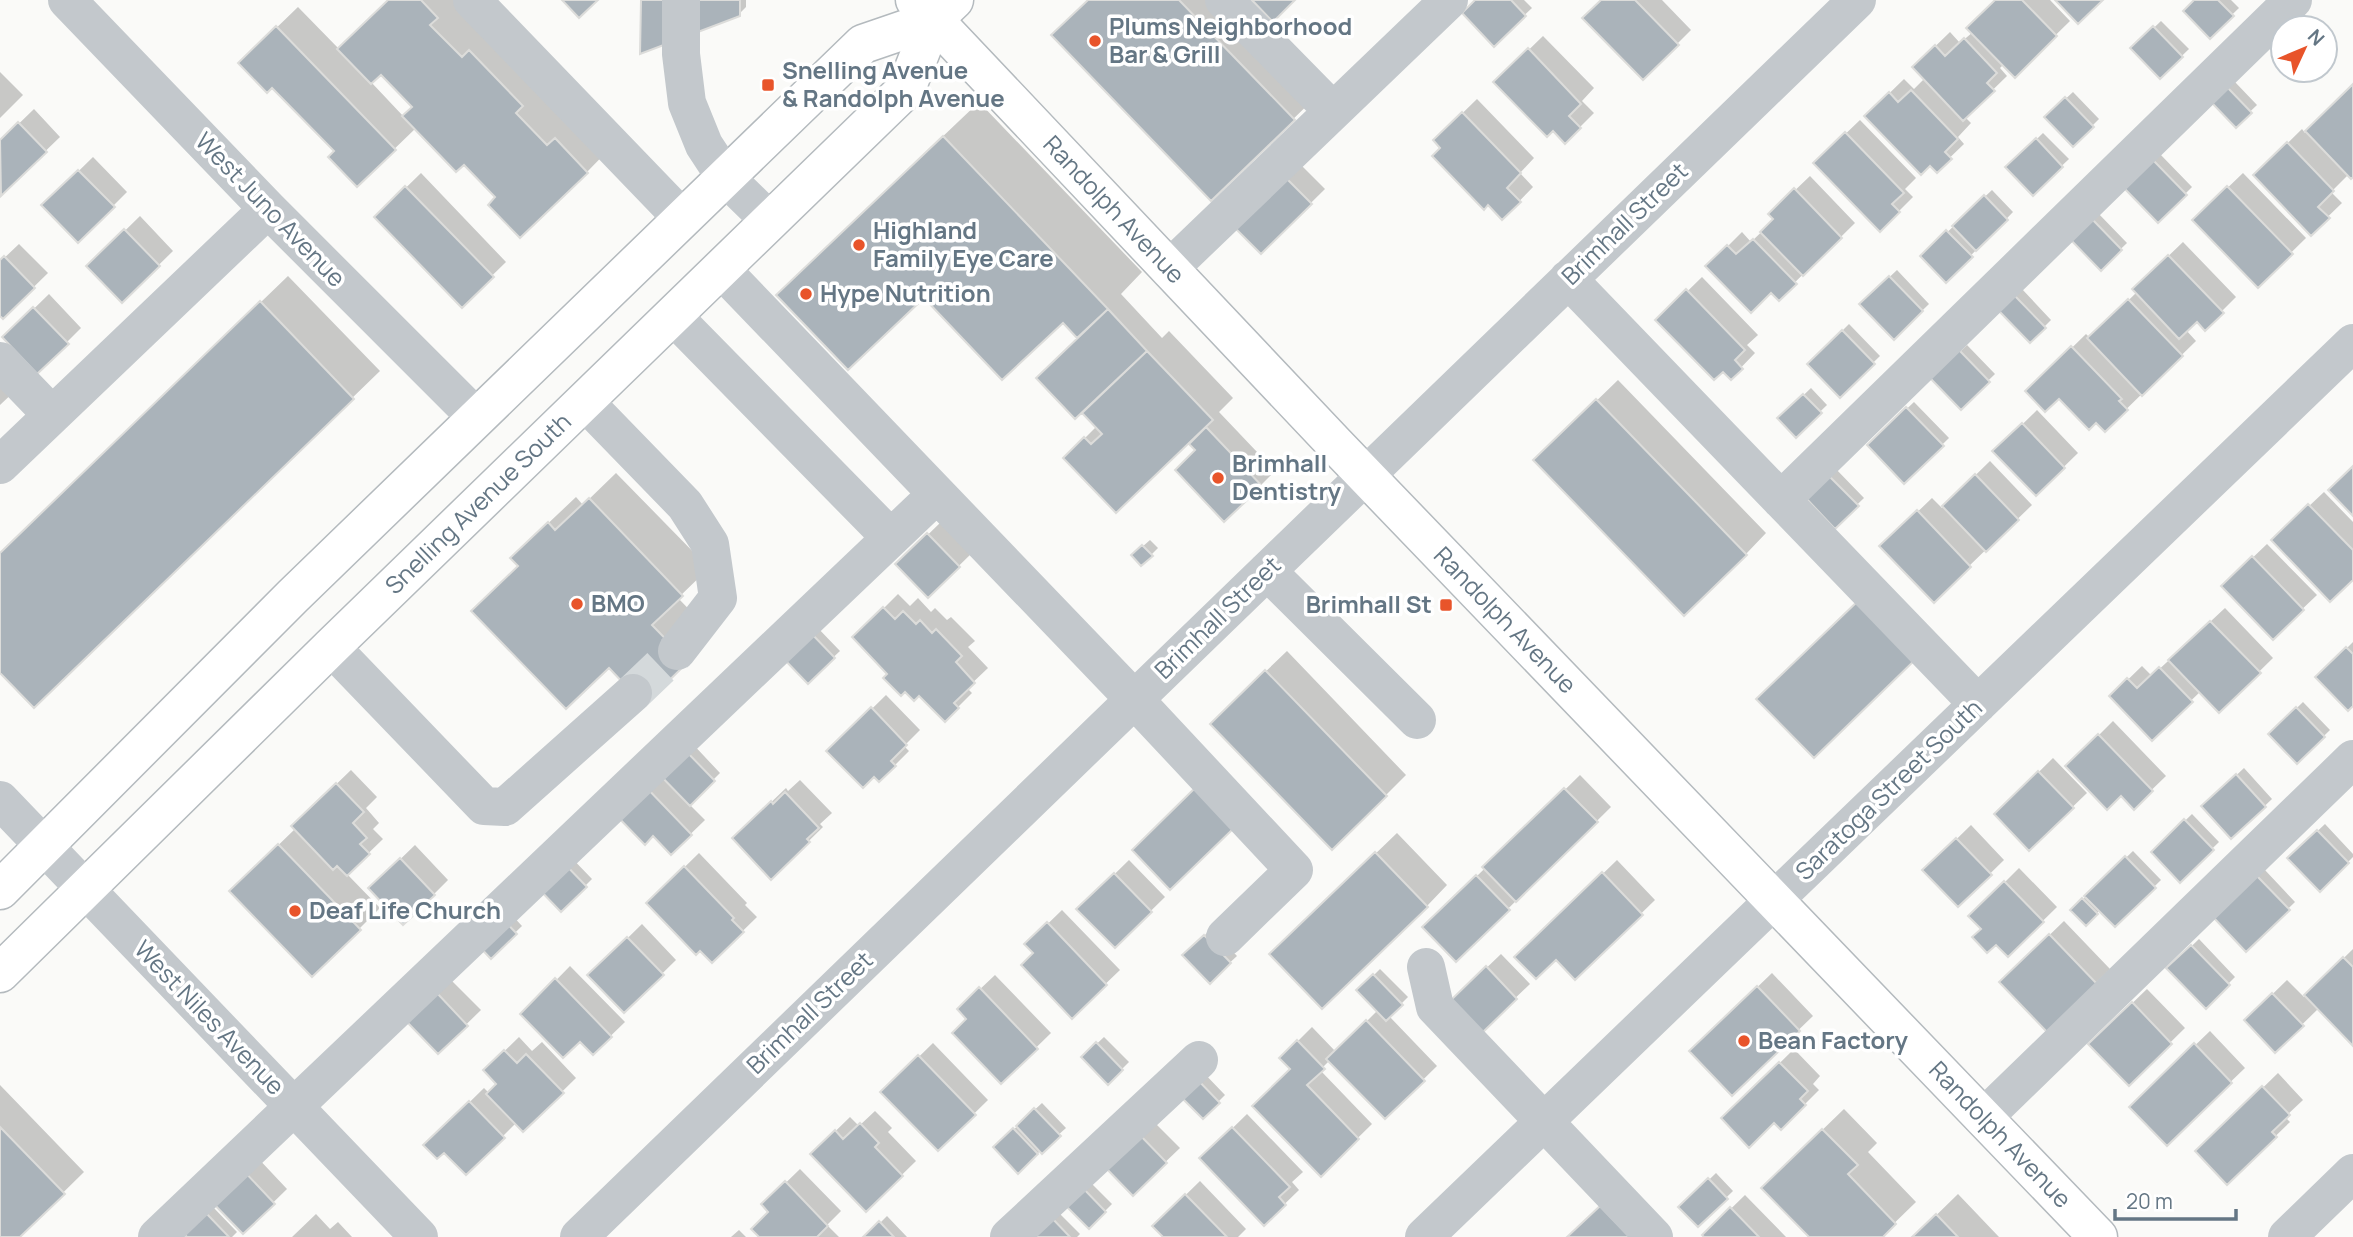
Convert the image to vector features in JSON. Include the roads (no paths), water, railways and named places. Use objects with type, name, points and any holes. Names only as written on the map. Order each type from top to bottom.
[{"type":"main road","points":[[0,890],[261,627],[863,44],[934,7]]},
{"type":"main road","name":"Snelling Avenue South","points":[[0,973],[906,89],[934,7]]},
{"type":"main road","name":"Randolph Avenue","points":[[934,7],[1169,269],[2098,1237]]},
{"type":"street","name":"West Juno Avenue","points":[[67,0],[268,209],[476,417]]},
{"type":"street","points":[[472,0],[682,218]]},
{"type":"street","points":[[681,0],[681,54],[687,103],[704,145],[725,177],[769,221]]},
{"type":"street","points":[[1224,0],[1333,111]]},
{"type":"street","points":[[1169,269],[1449,0]]},
{"type":"street","name":"Brimhall Street","points":[[579,1237],[1857,0]]},
{"type":"street","points":[[1781,500],[2292,0]]},
{"type":"street","points":[[0,465],[268,209]]},
{"type":"street","points":[[721,269],[1134,699],[1294,870],[1225,937]]},
{"type":"street","points":[[1568,279],[1978,704]]},
{"type":"street","points":[[673,316],[891,538]]},
{"type":"street","name":"Saratoga Street South","points":[[1424,1237],[2353,343]]},
{"type":"street","points":[[0,361],[52,415]]},
{"type":"street","points":[[585,402],[685,505],[710,544],[718,598],[677,651]]},
{"type":"street","points":[[158,1237],[936,495]]},
{"type":"street","points":[[1267,571],[1418,720]]},
{"type":"street","points":[[331,648],[484,806],[505,807],[633,693]]},
{"type":"street","points":[[1983,1118],[2353,759]]},
{"type":"street","name":"West Niles Avenue","points":[[0,800],[419,1237]]},
{"type":"street","points":[[1426,967],[1435,1007],[1654,1237]]},
{"type":"street","points":[[1009,1237],[1199,1060]]},
{"type":"street","points":[[2287,1237],[2353,1173]]},
{"type":"tunnel","points":[[633,693],[677,651]]},
{"type":"place","name":"Plums Neighborhood Bar & Grill","points":[[1095,41]]},
{"type":"place","name":"Snelling Avenue & Randolph Avenue","points":[[768,85]]},
{"type":"place","name":"Highland Family Eye Care","points":[[859,245]]},
{"type":"place","name":"Hype Nutrition","points":[[806,294]]},
{"type":"place","name":"Brimhall Dentistry","points":[[1218,478]]},
{"type":"place","name":"BMO","points":[[577,604]]},
{"type":"place","name":"Brimhall St","points":[[1446,605]]},
{"type":"place","name":"Deaf Life Church","points":[[295,911]]},
{"type":"place","name":"Bean Factory","points":[[1744,1041]]}]
